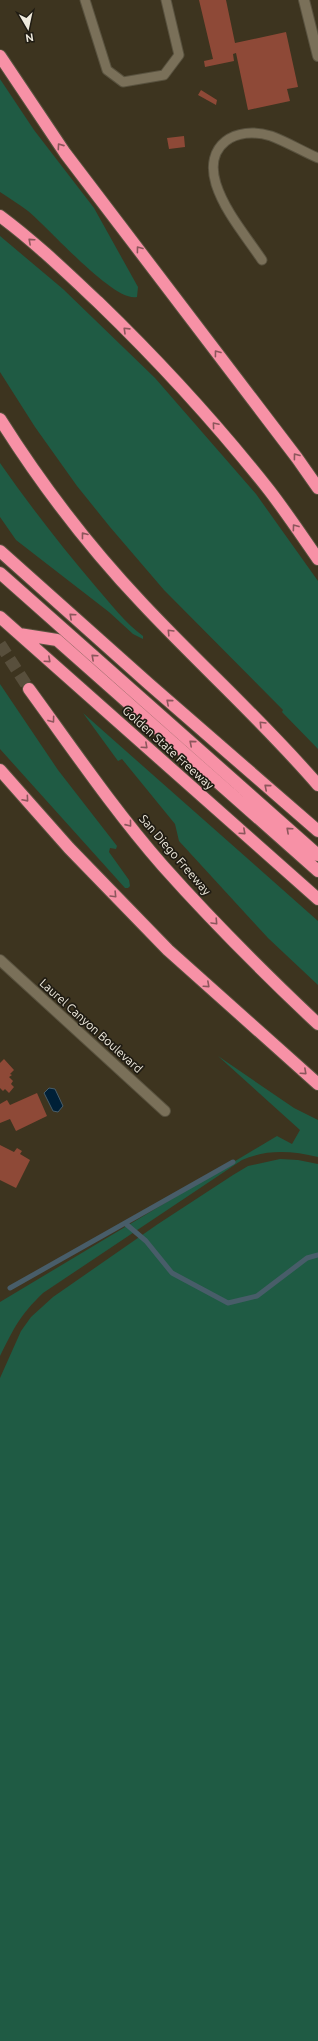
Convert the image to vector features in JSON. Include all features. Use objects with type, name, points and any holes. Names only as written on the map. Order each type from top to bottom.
[{"type":"highway","points":[[0,56],[65,153],[297,458],[318,488]]},
{"type":"highway","points":[[0,216],[18,229],[80,285],[132,335],[199,405],[270,491],[318,559]]},
{"type":"highway","points":[[0,419],[44,483],[94,548],[141,602],[290,752],[318,785]]},
{"type":"highway","points":[[0,551],[149,684],[318,831]]},
{"type":"highway","points":[[0,573],[318,855]]},
{"type":"highway","name":"Golden State Freeway","points":[[0,617],[318,899]]},
{"type":"highway","points":[[19,634],[57,640],[318,871]]},
{"type":"highway","name":"San Diego Freeway","points":[[29,689],[106,795],[162,865],[244,954],[318,1024]]},
{"type":"highway","points":[[0,770],[69,848],[168,950],[318,1084]]},
{"type":"street","points":[[304,0],[318,56]]},
{"type":"street","name":"Laurel Canyon Boulevard","points":[[0,960],[165,1112]]},
{"type":"lane","points":[[86,0],[106,70],[123,82],[164,75],[179,55],[166,0]]},
{"type":"lane","points":[[262,260],[224,204],[216,184],[213,158],[218,148],[230,138],[246,134],[269,136],[318,158]]},
{"type":"green space","points":[[0,79],[34,130],[94,208],[138,287],[137,297],[127,296],[98,277],[28,211],[0,192]]},
{"type":"green space","points":[[0,236],[63,289],[155,378],[256,494],[318,581],[318,749],[282,712],[283,710],[164,590],[110,527],[77,486],[35,427],[0,372]]},
{"type":"green space","points":[[0,463],[71,557],[118,613],[143,636],[143,639],[133,634],[109,612],[16,540],[0,517]]},
{"type":"green space","points":[[0,684],[58,770],[117,846],[116,849],[110,848],[109,852],[129,880],[130,886],[128,888],[125,888],[0,749]]},
{"type":"green space","points":[[83,713],[318,921],[318,985],[268,938],[179,841],[175,824],[122,759],[118,761]]},
{"type":"green space","points":[[218,1056],[294,1108],[318,1120],[318,1157],[299,1153],[280,1152],[251,1156],[242,1160],[43,1293],[18,1322],[0,1356],[0,1302],[277,1136],[292,1144],[300,1130]]},
{"type":"green space","points":[[280,1159],[298,1160],[318,1164],[318,2041],[0,2041],[0,1378],[21,1331],[31,1317],[53,1297],[158,1224],[233,1175],[248,1166]]},
{"type":"water","points":[[49,1088],[55,1089],[63,1106],[58,1112],[53,1111],[44,1093]]},
{"type":"building","points":[[199,0],[226,0],[235,43],[286,32],[298,87],[287,89],[290,101],[248,110],[236,53],[233,54],[234,61],[205,67],[204,61],[213,59]]},
{"type":"building","points":[[201,90],[217,100],[216,105],[198,95]]},
{"type":"building","points":[[184,136],[185,147],[169,149],[167,138]]},
{"type":"building","points":[[4,1059],[14,1070],[10,1074],[12,1075],[9,1077],[13,1081],[11,1084],[14,1087],[9,1093],[5,1089],[3,1091],[0,1088],[0,1063]]},
{"type":"building","points":[[37,1093],[47,1116],[16,1131],[10,1119],[0,1123],[0,1104],[7,1100],[10,1105]]},
{"type":"building","points":[[0,1145],[14,1152],[17,1148],[22,1151],[20,1154],[30,1160],[16,1188],[0,1180]]},
{"type":"waterway","points":[[10,1288],[233,1162]]},
{"type":"waterway","points":[[126,1224],[146,1241],[172,1273],[228,1303],[257,1296],[307,1258],[318,1255]]},
{"type":"tunnel","points":[[0,644],[29,689]]}]
